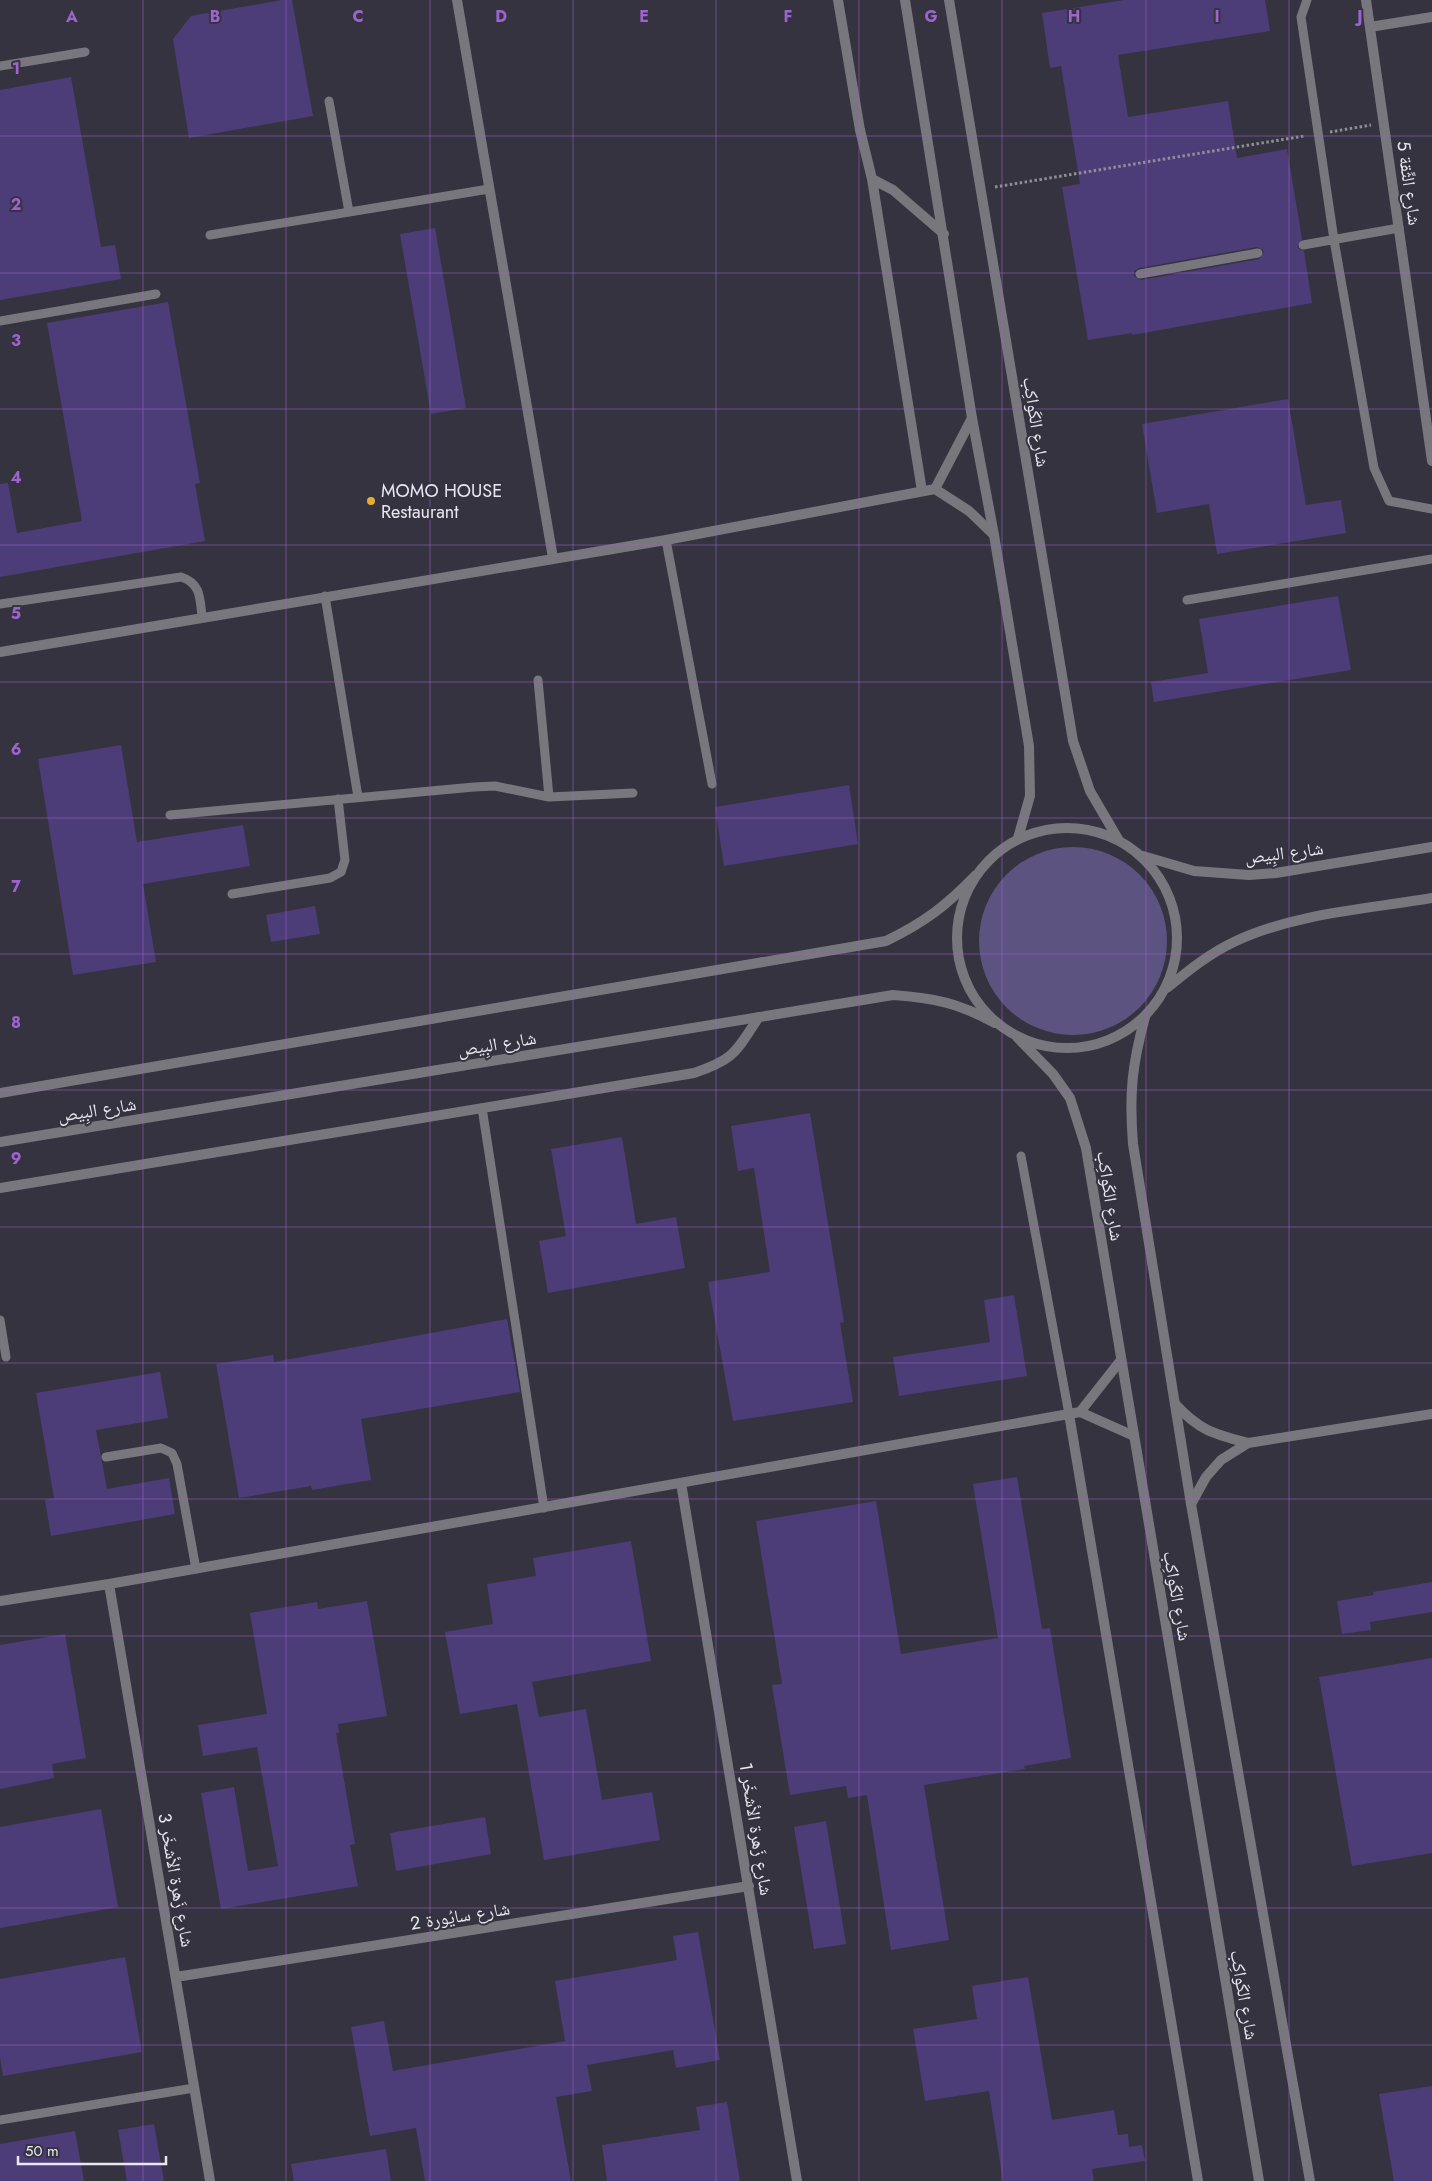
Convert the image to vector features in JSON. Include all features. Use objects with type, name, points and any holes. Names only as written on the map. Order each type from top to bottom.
[{"type":"street","points":[[457,0],[553,558]]},
{"type":"street","points":[[838,0],[860,130],[872,179],[922,491]]},
{"type":"street","points":[[905,0],[972,418],[994,535],[1028,746],[1030,796],[1018,838]]},
{"type":"street","name":"شارع الكَواكِب","points":[[949,0],[1073,741],[1090,791],[1118,840]]},
{"type":"street","name":"شارع الثِّقة 5","points":[[1366,0],[1432,461]]},
{"type":"street","points":[[1370,27],[1432,17]]},
{"type":"street","points":[[872,179],[894,190],[944,234]]},
{"type":"street","points":[[935,489],[972,418]]},
{"type":"street","points":[[0,652],[666,540],[935,489],[969,511],[994,535]]},
{"type":"street","points":[[1166,988],[1175,961],[1177,932],[1172,904],[1160,878],[1141,856],[1118,840],[1094,830],[1068,827],[1043,830],[1018,838],[995,854],[976,875],[961,904],[956,936],[960,969],[974,998],[995,1023],[1016,1037],[1042,1047],[1070,1049],[1098,1045],[1123,1034],[1145,1017],[1166,988],[1199,962],[1236,941],[1276,926],[1432,898]]},
{"type":"street","name":"شارع البِيص","points":[[1141,856],[1194,871],[1249,875],[1276,873],[1432,847]]},
{"type":"street","name":"شارع البِيص","points":[[0,1093],[886,941],[920,924],[942,908],[976,875]]},
{"type":"street","name":"شارع البِيص","points":[[0,1142],[893,995],[932,998],[968,1009],[995,1023]]},
{"type":"street","points":[[0,1188],[694,1073],[717,1065],[733,1056],[759,1017]]},
{"type":"street","name":"شارع الكَواكِب","points":[[1145,1017],[1134,1059],[1130,1103],[1132,1136],[1191,1504],[1310,2181]]},
{"type":"street","name":"شارع الكَواكِب","points":[[1016,1037],[1053,1074],[1070,1098],[1086,1148],[1259,2181]]},
{"type":"street","points":[[1080,1412],[1121,1360]]},
{"type":"street","points":[[1175,1404],[1191,1422],[1215,1434],[1248,1444]]},
{"type":"street","points":[[0,1601],[109,1584],[682,1484],[1080,1412],[1134,1436]]},
{"type":"street","points":[[1069,1414],[1198,2181]]},
{"type":"street","points":[[1191,1504],[1206,1477],[1221,1460],[1248,1444],[1432,1414]]},
{"type":"street","name":"شارع زَهرة الأشخَر 1","points":[[682,1484],[797,2181]]},
{"type":"street","name":"شارع زَهرة الأشخَر 3","points":[[109,1584],[210,2181]]},
{"type":"street","name":"شارع سايُورة 2","points":[[176,1977],[749,1886]]},
{"type":"lane","points":[[1307,0],[1302,16],[1318,134],[1334,240],[1374,468],[1389,501],[1432,509]]},
{"type":"lane","points":[[0,66],[85,52]]},
{"type":"lane","points":[[329,101],[349,212]]},
{"type":"lane","points":[[210,236],[489,189]]},
{"type":"lane","points":[[1303,245],[1399,228]]},
{"type":"lane","points":[[1140,274],[1258,253]]},
{"type":"lane","points":[[0,321],[156,294]]},
{"type":"lane","points":[[666,540],[712,784]]},
{"type":"lane","points":[[1187,600],[1432,559]]},
{"type":"lane","points":[[0,604],[181,577],[193,582],[197,587],[202,617]]},
{"type":"lane","points":[[325,596],[358,797]]},
{"type":"lane","points":[[538,680],[550,797]]},
{"type":"lane","points":[[170,816],[358,797],[495,786],[550,797],[633,793]]},
{"type":"lane","points":[[232,894],[330,878],[341,872],[345,860],[338,799]]},
{"type":"lane","points":[[482,1108],[544,1508]]},
{"type":"lane","points":[[1021,1156],[1069,1414]]},
{"type":"lane","points":[[0,1320],[6,1357]]},
{"type":"lane","points":[[106,1457],[161,1448],[172,1453],[177,1464],[196,1569]]},
{"type":"lane","points":[[0,2120],[194,2088]]},
{"type":"path","points":[[981,190],[1384,123]]},
{"type":"shaded area","points":[[1073,847],[1109,854],[1125,863],[1139,875],[1151,889],[1160,905],[1167,941],[1160,977],[1151,993],[1139,1007],[1125,1019],[1109,1028],[1073,1035],[1037,1028],[1021,1019],[1007,1007],[995,993],[986,977],[979,941],[986,905],[995,889],[1007,875],[1021,863],[1037,854]]},
{"type":"building","points":[[282,0],[292,0],[313,116],[189,138],[173,39],[191,16]]},
{"type":"building","points":[[1124,0],[1265,0],[1270,31],[1118,55],[1128,117],[1228,101],[1237,158],[1287,149],[1302,239],[1297,246],[1304,251],[1312,303],[1132,335],[1132,333],[1088,340],[1062,187],[1080,184],[1061,66],[1050,68],[1042,13]],"holes":[[[1257,247],[1264,252],[1259,259],[1141,280],[1134,276],[1134,271],[1139,268]]]},
{"type":"building","points":[[71,77],[101,247],[115,245],[121,279],[0,300],[0,90]]},
{"type":"building","points":[[435,228],[466,408],[431,414],[400,234]]},
{"type":"building","points":[[168,302],[200,483],[195,484],[205,541],[0,577],[0,484],[8,483],[17,533],[82,521],[47,323]]},
{"type":"building","points":[[1288,399],[1306,505],[1341,500],[1346,533],[1217,554],[1209,504],[1157,513],[1142,424]]},
{"type":"building","points":[[1338,596],[1351,670],[1154,702],[1151,682],[1208,673],[1199,619]]},
{"type":"building","points":[[121,745],[137,842],[243,825],[250,866],[143,884],[156,962],[73,975],[38,759]]},
{"type":"building","points":[[849,785],[858,844],[724,866],[715,807]]},
{"type":"building","points":[[315,906],[320,934],[271,942],[266,915]]},
{"type":"building","points":[[810,1113],[844,1322],[840,1323],[853,1402],[733,1421],[708,1282],[770,1272],[754,1168],[738,1171],[731,1126]]},
{"type":"building","points":[[622,1137],[636,1224],[676,1217],[685,1268],[548,1293],[539,1241],[566,1236],[551,1149]]},
{"type":"building","points":[[1014,1295],[1027,1376],[899,1396],[893,1357],[990,1342],[984,1300]]},
{"type":"building","points":[[507,1319],[520,1392],[361,1419],[371,1480],[312,1490],[311,1486],[239,1498],[216,1364],[273,1355],[274,1362]]},
{"type":"building","points":[[160,1372],[168,1418],[96,1430],[107,1489],[169,1478],[175,1514],[51,1536],[45,1500],[54,1498],[36,1393]]},
{"type":"building","points":[[1017,1477],[1042,1629],[1050,1628],[1071,1758],[1024,1766],[1025,1769],[924,1785],[949,1940],[891,1950],[867,1795],[848,1798],[846,1786],[790,1795],[772,1685],[782,1684],[756,1521],[876,1501],[901,1654],[998,1638],[973,1484]]},
{"type":"building","points":[[631,1541],[651,1661],[532,1682],[539,1717],[586,1709],[602,1800],[652,1792],[660,1840],[544,1860],[517,1704],[460,1714],[445,1632],[493,1624],[487,1584],[536,1576],[533,1558]]},
{"type":"building","points":[[1432,1582],[1432,1612],[1370,1622],[1371,1630],[1342,1634],[1337,1601],[1374,1595],[1373,1592]]},
{"type":"building","points":[[367,1601],[387,1716],[338,1724],[339,1733],[336,1733],[355,1844],[350,1845],[358,1886],[221,1909],[201,1793],[234,1787],[248,1871],[278,1866],[257,1747],[203,1756],[198,1725],[267,1714],[250,1613],[317,1602],[318,1609]]},
{"type":"building","points":[[65,1634],[86,1758],[52,1764],[54,1778],[0,1789],[0,1645]]},
{"type":"building","points":[[1432,1658],[1432,1853],[1352,1866],[1319,1677]]},
{"type":"building","points":[[101,1809],[118,1907],[0,1928],[0,1827]]},
{"type":"building","points":[[485,1817],[491,1854],[396,1871],[390,1833]]},
{"type":"building","points":[[826,1821],[846,1944],[814,1949],[794,1827]]},
{"type":"building","points":[[698,1932],[720,2060],[676,2068],[673,2050],[587,2065],[592,2091],[556,2097],[571,2181],[425,2181],[416,2128],[370,2136],[351,2027],[384,2021],[393,2071],[565,2041],[555,1981],[677,1960],[673,1936]]},
{"type":"building","points":[[125,1957],[142,2052],[3,2076],[0,2057],[0,1979]]},
{"type":"building","points":[[1028,1977],[1052,2120],[1114,2110],[1118,2135],[1128,2134],[1129,2147],[1142,2145],[1145,2161],[1092,2169],[1094,2181],[1003,2181],[989,2091],[925,2101],[913,2029],[977,2019],[972,1986]]},
{"type":"building","points":[[1432,2086],[1432,2181],[1394,2181],[1379,2094]]},
{"type":"building","points":[[727,2102],[740,2181],[607,2181],[602,2145],[700,2130],[696,2107]]},
{"type":"building","points":[[154,2124],[164,2181],[127,2181],[118,2130]]},
{"type":"building","points":[[75,2131],[84,2181],[0,2181],[0,2144]]},
{"type":"building","points":[[386,2149],[391,2181],[294,2181],[291,2164]]},
{"type":"place","name":"MOMO HOUSE Restaurant","points":[[371,501]]}]
